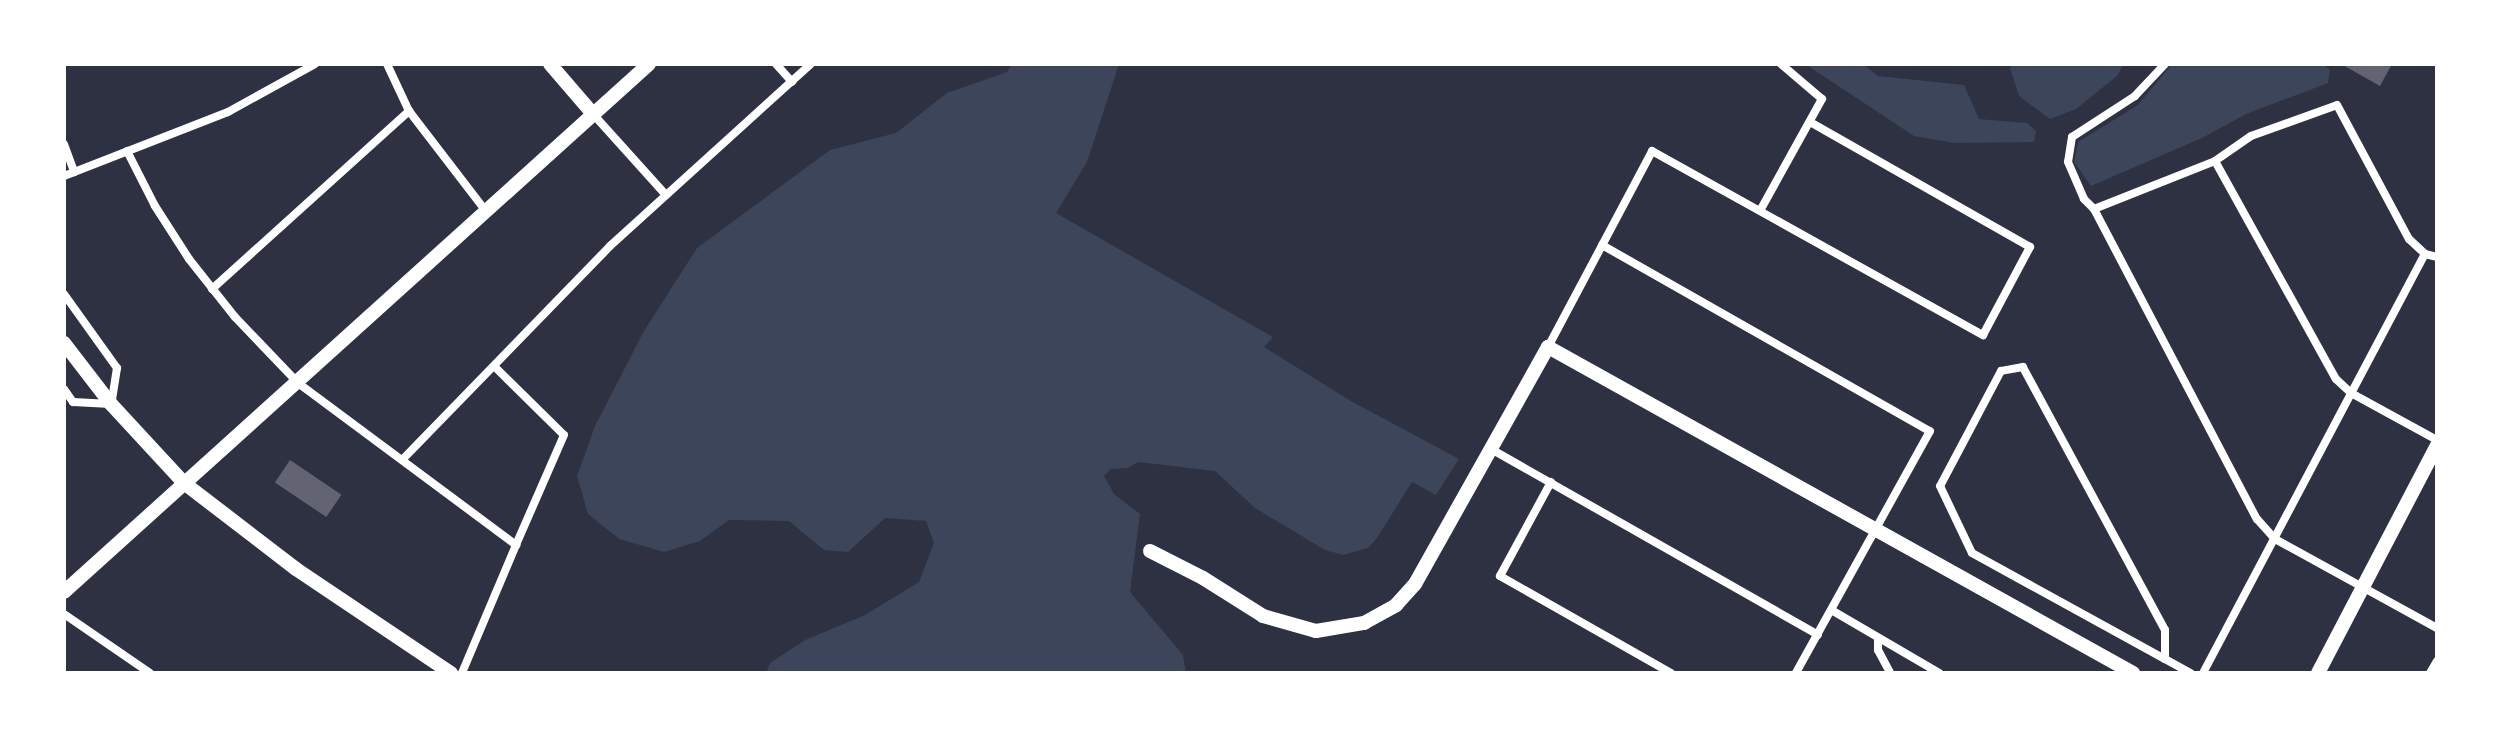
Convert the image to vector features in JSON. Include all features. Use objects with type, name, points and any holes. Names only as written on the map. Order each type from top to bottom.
[{"type":"street","points":[[64,176],[228,112],[315,64]]},
{"type":"street","points":[[387,64],[409,111],[485,210]]},
{"type":"street","points":[[550,64],[666,195]]},
{"type":"street","points":[[64,592],[649,64]]},
{"type":"street","points":[[776,64],[792,82]]},
{"type":"street","points":[[403,459],[610,246],[811,64]]},
{"type":"street","points":[[1761,209],[1822,99],[1781,64]]},
{"type":"street","points":[[2165,64],[2135,96],[2072,137],[2068,162],[2084,199],[2094,209],[2257,519],[2275,539],[2437,628]]},
{"type":"street","points":[[2094,209],[2215,161],[2251,136],[2337,105],[2409,239],[2425,254],[2437,257]]},
{"type":"street","points":[[212,289],[409,111]]},
{"type":"street","points":[[1150,551],[1203,578],[1263,616],[1316,631],[1364,623],[1396,605],[1415,584],[1548,347],[1652,151],[1983,335],[2030,247],[1810,122]]},
{"type":"street","points":[[64,144],[74,172]]},
{"type":"street","points":[[127,151],[155,206],[212,289],[298,383],[516,545]]},
{"type":"street","points":[[2215,161],[2336,379],[2351,393],[2437,442],[2318,673]]},
{"type":"street","points":[[1602,245],[1930,431],[1796,673]]},
{"type":"street","points":[[2203,673],[2425,254]]},
{"type":"street","points":[[64,294],[117,368],[111,404]]},
{"type":"street","points":[[64,343],[111,404],[184,483],[296,569],[451,673]]},
{"type":"street","points":[[1548,347],[2133,673]]},
{"type":"street","points":[[462,673],[564,435],[494,366]]},
{"type":"street","points":[[2165,659],[2165,630],[2023,367],[2001,371],[1940,486],[1972,553],[2190,673]]},
{"type":"street","points":[[64,389],[73,402],[111,404]]},
{"type":"street","points":[[1491,449],[1818,635]]},
{"type":"street","points":[[1551,482],[1500,576],[1671,673]]},
{"type":"street","points":[[1833,611],[1939,673]]},
{"type":"street","points":[[64,614],[150,673]]},
{"type":"street","points":[[1878,639],[1878,650],[1890,673]]},
{"type":"street","points":[[2430,673],[2437,661]]},
{"type":"shaded area","points":[[1012,64],[1119,64],[1087,162],[1056,213],[1273,337],[1264,347],[1351,401],[1459,459],[1436,495],[1412,482],[1368,548],[1343,555],[1325,550],[1255,508],[1215,471],[1138,462],[1128,468],[1111,469],[1104,476],[1114,494],[1140,514],[1130,592],[1183,655],[1186,673],[766,673],[770,663],[805,640],[865,615],[919,582],[934,543],[926,521],[885,518],[848,552],[824,550],[789,521],[729,520],[700,541],[664,552],[619,539],[588,514],[577,476],[595,426],[644,331],[697,248],[830,150],[896,133],[947,93],[1007,72]]},
{"type":"shaded area","points":[[1805,64],[1863,64],[1878,76],[1964,85],[1979,119],[2027,123],[2036,131],[2034,142],[1954,143],[1914,136]]},
{"type":"shaded area","points":[[2012,64],[2124,64],[2117,76],[2076,109],[2050,119],[2019,96],[2010,68]]},
{"type":"shaded area","points":[[2172,64],[2323,64],[2330,70],[2328,83],[2246,114],[2202,138],[2091,186],[2074,162],[2078,142],[2138,105]]},
{"type":"building","points":[[2341,64],[2392,64],[2380,86]]},
{"type":"building","points":[[290,460],[341,495],[326,517],[275,482]]}]
